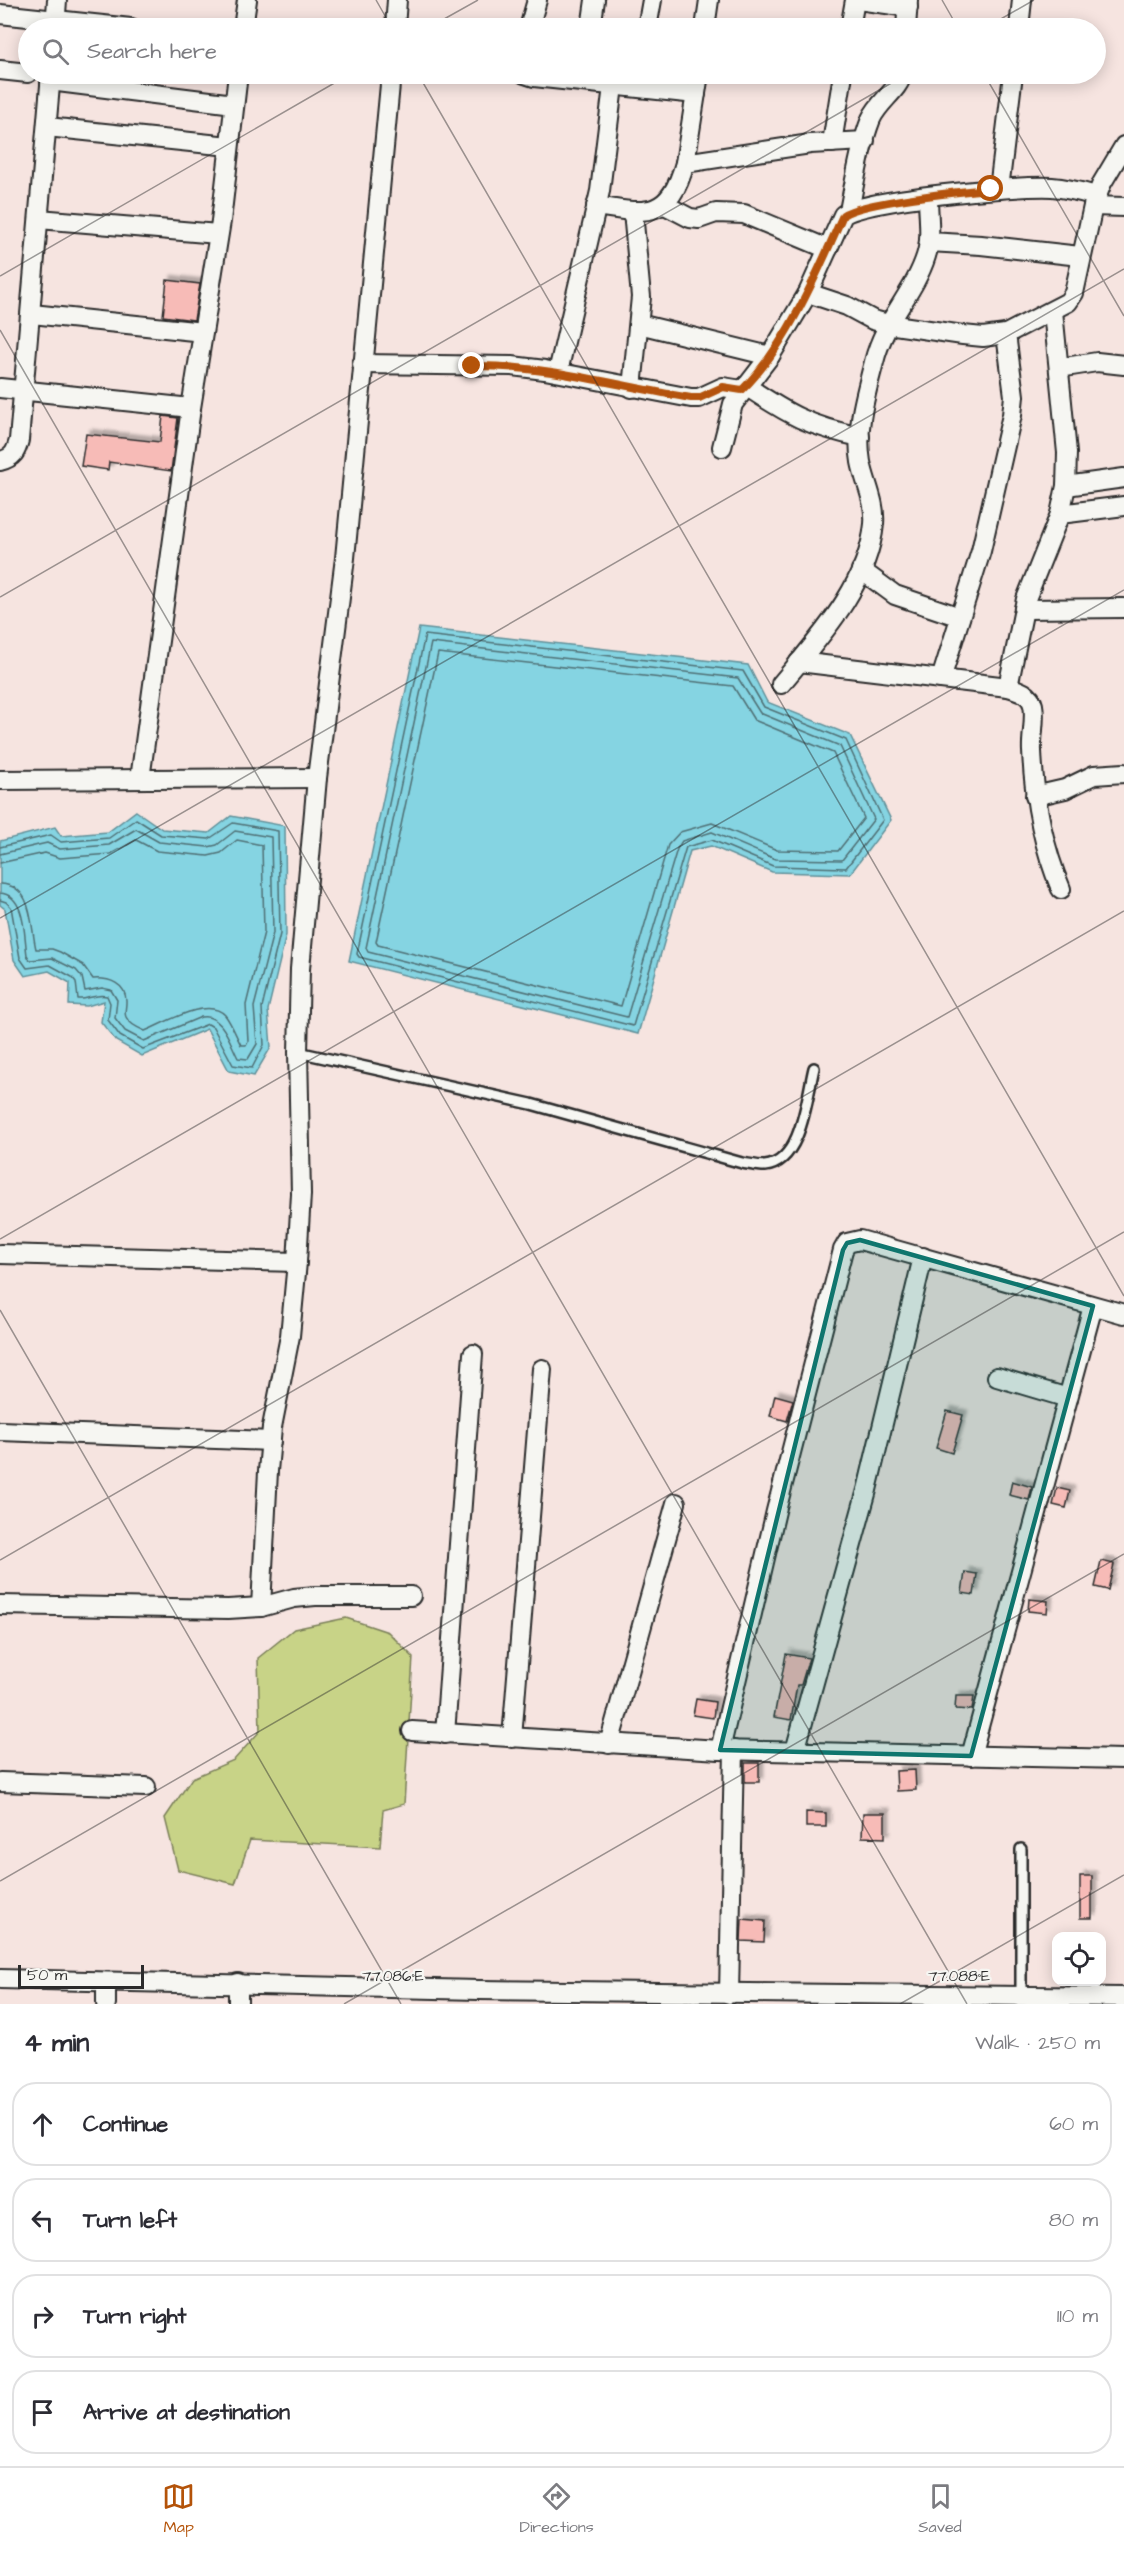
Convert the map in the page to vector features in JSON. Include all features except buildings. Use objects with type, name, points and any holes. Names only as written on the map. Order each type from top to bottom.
[{"type":"street","points":[[55,18],[57,0]]},
{"type":"street","points":[[244,18],[247,0]]},
{"type":"street","points":[[396,18],[397,0]]},
{"type":"street","points":[[531,18],[537,0]]},
{"type":"street","points":[[592,18],[595,0]]},
{"type":"street","points":[[649,18],[652,0]]},
{"type":"street","points":[[707,18],[710,0]]},
{"type":"street","points":[[852,18],[857,0],[908,4]]},
{"type":"street","points":[[1020,18],[1022,0]]},
{"type":"street","points":[[0,14],[24,18]]},
{"type":"street","points":[[0,70],[18,72]]},
{"type":"street","points":[[0,461],[10,459],[16,451],[25,391],[47,128],[47,84]]},
{"type":"street","points":[[100,84],[234,104]]},
{"type":"street","points":[[141,779],[191,408],[218,234],[237,84]]},
{"type":"street","points":[[261,1607],[271,1441],[290,1336],[297,1262],[302,1162],[298,1052],[300,969],[316,778],[345,558],[390,84]]},
{"type":"street","points":[[605,84],[613,86],[623,84]]},
{"type":"street","points":[[651,84],[696,94]]},
{"type":"street","points":[[596,206],[644,212],[669,201],[685,163],[698,84]]},
{"type":"street","points":[[832,143],[841,84]]},
{"type":"street","points":[[849,211],[865,141],[876,109],[898,84]]},
{"type":"street","points":[[999,189],[1012,84]]},
{"type":"street","points":[[558,372],[596,206],[613,86]]},
{"type":"street","points":[[47,128],[229,146]]},
{"type":"street","points":[[685,163],[832,143],[865,141]]},
{"type":"street","points":[[808,293],[847,306],[873,320],[888,324],[983,337],[1006,334],[1068,302],[1074,293],[1080,256],[1095,201],[1102,183],[1124,146]]},
{"type":"street","points":[[722,447],[733,404],[770,356],[808,293],[843,215],[849,211],[928,197],[1049,186],[1077,190],[1095,201],[1124,207]]},
{"type":"street","points":[[782,684],[840,608],[861,570],[871,542],[874,511],[861,461],[860,437],[863,408],[874,360],[888,324],[926,256],[929,242],[928,197]]},
{"type":"street","points":[[663,204],[690,218],[699,219],[716,213],[744,214],[828,249]]},
{"type":"street","points":[[632,387],[641,289],[633,212]]},
{"type":"street","points":[[39,219],[218,234]]},
{"type":"street","points":[[929,242],[981,245],[1080,256]]},
{"type":"street","points":[[1008,687],[1024,609],[1035,573],[1060,514],[1065,486],[1067,453],[1053,310]]},
{"type":"street","points":[[32,314],[203,332]]},
{"type":"street","points":[[639,324],[770,356]]},
{"type":"street","points":[[941,679],[981,551],[1012,416],[1014,396],[1006,334]]},
{"type":"street","points":[[1059,368],[1096,362],[1124,365]]},
{"type":"street","points":[[362,364],[512,366],[558,372],[691,398],[699,398],[723,387],[744,388],[808,424],[860,437]]},
{"type":"street","points":[[0,388],[191,408]]},
{"type":"street","points":[[1065,486],[1124,478]]},
{"type":"street","points":[[1060,514],[1124,506]]},
{"type":"street","points":[[861,570],[896,595],[960,617]]},
{"type":"street","points":[[1024,609],[1124,608]]},
{"type":"street","points":[[799,662],[1008,687],[1020,690],[1028,696],[1033,704],[1031,747],[1035,796],[1042,836],[1061,889]]},
{"type":"street","points":[[1035,796],[1065,789],[1094,775],[1124,773]]},
{"type":"street","points":[[0,780],[316,778]]},
{"type":"street","points":[[729,1994],[727,1750],[776,1511],[843,1250],[847,1243],[860,1240],[1124,1314]]},
{"type":"street","points":[[0,1254],[297,1262]]},
{"type":"street","points":[[795,1751],[867,1490],[923,1257]]},
{"type":"street","points":[[971,1756],[1093,1306]]},
{"type":"street","points":[[445,1734],[473,1354]]},
{"type":"street","points":[[512,1738],[542,1369]]},
{"type":"street","points":[[997,1377],[1068,1398]]},
{"type":"street","points":[[0,1431],[271,1441]]},
{"type":"street","points":[[609,1744],[676,1503]]},
{"type":"street","points":[[0,1605],[196,1610],[261,1607],[294,1598],[315,1596],[411,1596]]},
{"type":"street","points":[[412,1731],[727,1750],[1124,1759]]},
{"type":"street","points":[[0,1782],[146,1787]]},
{"type":"street","points":[[0,1979],[729,1994],[1124,1997]]},
{"type":"street","points":[[106,1982],[106,2004]]},
{"type":"street","points":[[238,1983],[238,2004]]},
{"type":"lane","points":[[298,1052],[531,1104],[742,1163],[766,1166],[785,1157],[798,1138],[814,1068]]},
{"type":"lane","points":[[1021,1850],[1021,1996]]},
{"type":"highlighted area","points":[[860,1240],[1093,1306],[971,1756],[720,1750],[843,1250],[847,1243]]},
{"type":"green space","points":[[346,1618],[388,1632],[413,1657],[404,1804],[383,1810],[380,1847],[250,1840],[235,1884],[178,1870],[165,1818],[192,1778],[234,1760],[260,1731],[258,1658],[294,1629]]},
{"type":"water","points":[[419,628],[748,665],[767,702],[850,735],[891,820],[850,874],[772,872],[711,846],[690,851],[638,1034],[349,961]]},
{"type":"water","points":[[136,811],[162,829],[209,833],[231,816],[285,826],[286,935],[268,1010],[271,1047],[254,1076],[229,1071],[207,1029],[142,1056],[116,1041],[101,1022],[104,1001],[87,1006],[69,1005],[70,983],[49,971],[25,976],[14,960],[5,909],[0,905],[0,841],[55,827],[61,836],[108,832]]},
{"type":"route","points":[[472,366],[512,366],[545,370],[691,398],[706,396],[723,387],[742,390],[770,356],[808,293],[843,215],[856,208],[991,189]]}]
